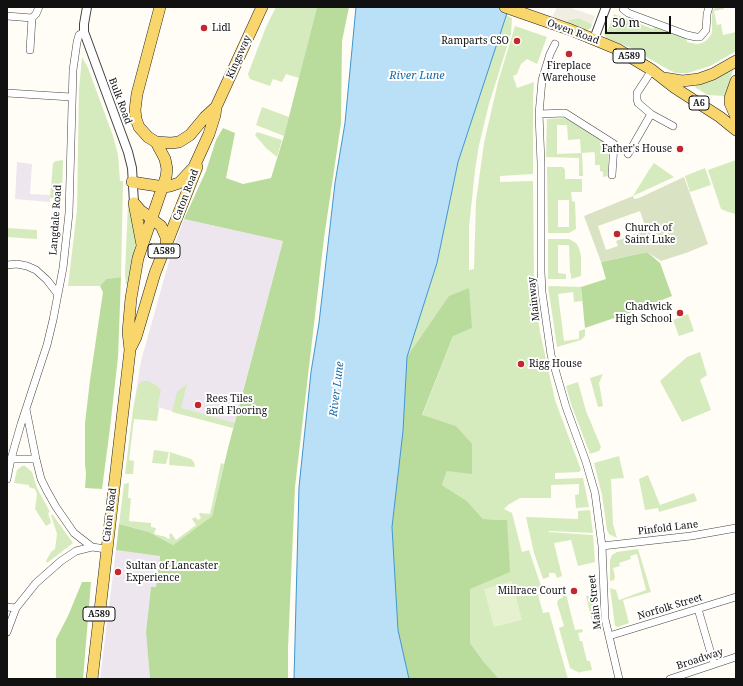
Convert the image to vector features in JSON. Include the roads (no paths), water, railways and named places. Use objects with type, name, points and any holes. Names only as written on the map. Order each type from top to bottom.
[{"type":"main road","name":"A589","points":[[160,7],[137,94],[135,110],[139,127],[148,137],[156,142],[174,143],[190,135],[205,117],[216,107]]},
{"type":"main road","name":"Kingsway","points":[[216,107],[262,7]]},
{"type":"main road","name":"Owen Road","points":[[505,7],[594,39],[617,49],[652,70],[675,88],[720,117],[736,130]]},
{"type":"main road","name":"A589","points":[[662,77],[682,81],[692,80],[713,74],[736,60]]},
{"type":"main road","points":[[720,117],[730,103],[732,90],[736,80]]},
{"type":"main road","points":[[730,103],[736,117]]},
{"type":"main road","name":"A589","points":[[201,153],[209,134],[216,107]]},
{"type":"main road","name":"Caton Road","points":[[92,679],[130,350],[128,332],[131,298],[142,245],[164,187],[166,177],[165,160],[156,142]]},
{"type":"main road","points":[[132,182],[164,187],[174,185],[184,178],[194,167],[201,153]]},
{"type":"main road","name":"Caton Road","points":[[130,350],[136,337],[155,273],[194,177],[201,153]]},
{"type":"main road","points":[[134,203],[140,210],[161,226],[166,237],[166,246]]},
{"type":"main road","points":[[134,203],[142,245]]},
{"type":"street","points":[[30,50],[32,18],[36,14],[39,7]]},
{"type":"street","name":"Bulk Road","points":[[87,7],[84,32],[128,152],[132,168],[134,203]]},
{"type":"street","points":[[594,39],[606,7]]},
{"type":"street","points":[[623,7],[628,13],[696,37],[700,37],[706,30],[709,7]]},
{"type":"street","points":[[7,16],[32,18]]},
{"type":"street","name":"Langdale Road","points":[[7,479],[11,459],[26,408],[47,345],[62,268],[68,228],[73,70],[79,35],[84,32]]},
{"type":"street","name":"Mainway","points":[[555,44],[550,54],[542,80],[539,114],[542,292],[551,355],[566,408],[586,462],[595,493],[602,546]]},
{"type":"street","points":[[652,70],[637,94],[638,103],[651,114],[673,126]]},
{"type":"street","points":[[7,93],[71,98]]},
{"type":"street","points":[[539,114],[564,113],[614,144],[612,176]]},
{"type":"street","points":[[628,154],[651,114]]},
{"type":"street","points":[[7,265],[22,265],[36,270],[47,280],[57,293]]},
{"type":"street","name":"Langdale Road","points":[[26,408],[41,479],[56,507],[74,533],[92,547]]},
{"type":"street","points":[[11,459],[36,459]]},
{"type":"street","name":"Pinfold Lane","points":[[602,546],[691,536],[736,528]]},
{"type":"street","name":"Main Street","points":[[602,546],[605,619],[619,679]]},
{"type":"street","points":[[7,632],[16,608],[36,584],[61,561],[76,551],[92,547],[106,549]]},
{"type":"street","name":"Norfolk Street","points":[[609,636],[736,597]]},
{"type":"street","points":[[7,607],[16,608]]},
{"type":"street","points":[[698,609],[714,664]]},
{"type":"street","name":"Broadway","points":[[670,679],[736,657]]},
{"type":"water","name":"River Lune","points":[[356,7],[509,7],[458,162],[437,263],[407,357],[403,431],[392,527],[398,630],[409,679],[294,679],[299,487],[311,372],[319,323],[335,183],[345,123]]},
{"type":"place","name":"Lidl","points":[[204,28]]},
{"type":"place","name":"Ramparts CSO","points":[[517,41]]},
{"type":"place","name":"Fireplace Warehouse","points":[[569,54]]},
{"type":"place","name":"Father's House","points":[[680,149]]},
{"type":"place","name":"Church of Saint Luke","points":[[617,234]]},
{"type":"place","name":"Chadwick High School","points":[[680,313]]},
{"type":"place","name":"Rigg House","points":[[521,364]]},
{"type":"place","name":"Rees Tiles and Flooring","points":[[198,405]]},
{"type":"place","name":"Sultan of Lancaster Experience","points":[[118,572]]},
{"type":"place","name":"Millrace Court","points":[[574,591]]}]
